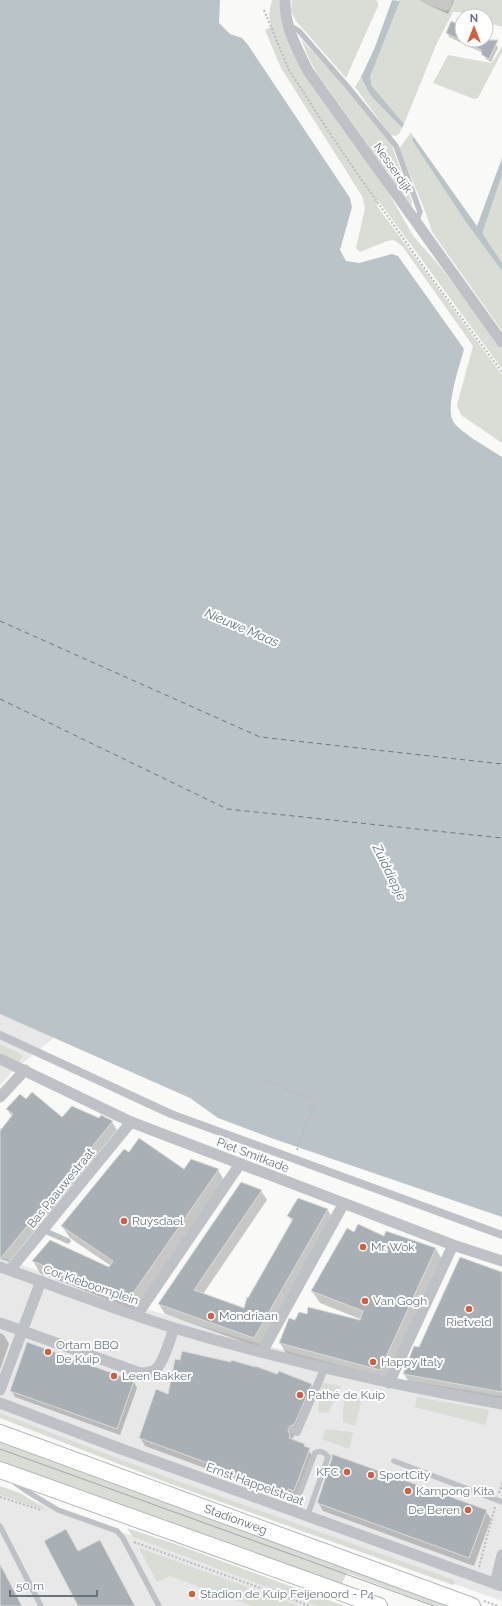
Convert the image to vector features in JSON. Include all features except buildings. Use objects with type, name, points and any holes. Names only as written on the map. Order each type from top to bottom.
[{"type":"main road","name":"Stadionweg","points":[[0,1433],[472,1606]]},
{"type":"main road","points":[[0,1470],[379,1606]]},
{"type":"street","name":"Nesserdijk","points":[[285,0],[284,12],[288,25],[308,71],[502,342]]},
{"type":"street","name":"Piet Smitkade","points":[[0,1034],[171,1114],[502,1234]]},
{"type":"street","name":"Piet Smitkade","points":[[0,1059],[131,1122],[453,1245],[502,1261]]},
{"type":"street","points":[[0,1097],[25,1070]]},
{"type":"street","name":"Bas Paauwestraat","points":[[5,1268],[43,1230],[131,1122]]},
{"type":"street","points":[[137,1315],[240,1164]]},
{"type":"street","points":[[262,1352],[344,1203]]},
{"type":"street","points":[[389,1383],[453,1245]]},
{"type":"street","name":"Cor Kieboomplein","points":[[5,1268],[174,1328],[324,1369],[502,1404]]},
{"type":"street","points":[[0,1390],[41,1281]]},
{"type":"street","points":[[0,1323],[140,1373],[151,1372],[157,1369],[174,1328]]},
{"type":"street","points":[[293,1430],[297,1432],[324,1369]]},
{"type":"street","name":"Ernst Happelstraat","points":[[0,1403],[131,1453],[498,1585]]},
{"type":"street","points":[[498,1585],[502,1555]]},
{"type":"lane","points":[[288,25],[300,31],[396,146],[420,212],[416,222]]},
{"type":"lane","points":[[43,1230],[68,1240]]},
{"type":"lane","points":[[293,1511],[315,1453],[319,1451],[325,1453],[328,1457],[307,1516]]},
{"type":"lane","points":[[394,1461],[500,1501]]},
{"type":"lane","points":[[0,1470],[28,1492],[58,1510],[117,1531],[123,1538],[159,1606]]},
{"type":"lane","points":[[0,1526],[41,1606]]},
{"type":"path","points":[[264,10],[289,70],[331,135],[428,273],[502,372]]},
{"type":"path","points":[[260,1078],[324,1104]]},
{"type":"path","points":[[297,1150],[315,1101]]},
{"type":"path","points":[[476,1576],[500,1501],[502,1483]]},
{"type":"path","points":[[0,1497],[44,1511]]},
{"type":"path","points":[[123,1538],[310,1606]]},
{"type":"shaded area","points":[[272,0],[279,0],[282,23],[295,56],[382,182],[414,237],[439,265],[502,349],[502,369],[378,200],[377,206],[502,375],[502,443],[461,415],[457,405],[473,346],[403,247],[393,240],[360,252],[356,248],[365,208],[362,196],[281,68],[265,30],[271,27],[269,13]]},
{"type":"shaded area","points":[[292,0],[376,0],[378,2],[378,6],[346,78],[296,21],[291,11]]},
{"type":"shaded area","points":[[398,0],[417,0],[446,11],[450,9],[453,0],[502,0],[502,27],[494,24],[494,8],[454,8],[454,12],[436,45],[404,124],[372,86],[370,77],[400,1]]},
{"type":"shaded area","points":[[301,39],[344,85],[391,143],[412,202],[411,205],[318,75],[309,59]]},
{"type":"shaded area","points":[[502,46],[502,52],[478,98],[474,99],[433,83],[448,55],[491,63]]},
{"type":"shaded area","points":[[361,77],[370,95],[402,128],[396,136],[390,135],[355,87]]},
{"type":"shaded area","points":[[411,132],[413,136],[412,140],[502,271],[502,331],[432,232],[421,201],[399,149]]},
{"type":"shaded area","points":[[502,175],[502,263],[483,234],[483,230]]},
{"type":"shaded area","points":[[0,988],[73,1022],[12,1072],[0,1086]]},
{"type":"shaded area","points":[[0,1044],[23,1055],[19,1062],[0,1053]]},
{"type":"shaded area","points":[[0,1257],[127,1303],[250,1341],[380,1376],[502,1396],[502,1601],[206,1495],[0,1415]]},
{"type":"shaded area","points":[[321,1382],[341,1386],[328,1413],[318,1412]]},
{"type":"shaded area","points":[[344,1395],[363,1395],[355,1426],[343,1422]]},
{"type":"shaded area","points":[[417,1397],[489,1410],[485,1425],[415,1407]]},
{"type":"shaded area","points":[[0,1413],[166,1477],[454,1580],[455,1583],[453,1585],[168,1483],[0,1418]]},
{"type":"shaded area","points":[[326,1429],[353,1432],[349,1449],[322,1439]]},
{"type":"shaded area","points":[[0,1440],[452,1606],[436,1606],[347,1573],[341,1585],[0,1461]]},
{"type":"shaded area","points":[[0,1486],[20,1493],[48,1511],[0,1495]]},
{"type":"shaded area","points":[[0,1489],[331,1606],[0,1606]]},
{"type":"shaded area","points":[[127,1528],[345,1606],[318,1606],[133,1537]]},
{"type":"shaded area","points":[[140,1548],[300,1606],[252,1606],[170,1576],[157,1582]]},
{"type":"water","points":[[0,0],[220,0],[219,23],[230,34],[242,38],[248,45],[350,198],[352,207],[340,250],[346,261],[359,263],[392,254],[398,256],[464,349],[452,396],[451,415],[453,421],[468,435],[502,457],[502,1217],[271,1138],[218,1118],[190,1098],[0,1014]]},
{"type":"water","points":[[392,0],[400,1],[370,77],[372,86],[404,124],[402,128],[370,95],[361,77],[375,47]]},
{"type":"water","points":[[413,136],[477,226],[502,158],[502,175],[483,234],[502,263],[502,271],[466,222],[412,140]]},
{"type":"ferry route","points":[[0,621],[260,737],[502,764]]},
{"type":"ferry route","points":[[0,699],[227,809],[502,838]]},
{"type":"tram line","points":[[0,1449],[434,1606]]},
{"type":"place","name":"Ruysdael","points":[[124,1221]]},
{"type":"place","name":"Mr. Wok","points":[[363,1247]]},
{"type":"place","name":"Van Gogh","points":[[365,1301]]},
{"type":"place","name":"Rietveld","points":[[469,1309]]},
{"type":"place","name":"Mondriaan","points":[[211,1316]]},
{"type":"place","name":"Ortam BBQ De Kuip","points":[[48,1352]]},
{"type":"place","name":"Happy Italy","points":[[373,1362]]},
{"type":"place","name":"Leen Bakker","points":[[114,1376]]},
{"type":"place","name":"Pathé de Kuip","points":[[300,1395]]},
{"type":"place","name":"KFC","points":[[347,1472]]},
{"type":"place","name":"SportCity","points":[[371,1475]]},
{"type":"place","name":"Kampong Kita","points":[[408,1491]]},
{"type":"place","name":"De Beren","points":[[468,1510]]},
{"type":"place","name":"Stadion de Kuip Feijenoord - P4","points":[[192,1594]]},
{"type":"water label","name":"Nieuwe Maas","points":[[242,627]]},
{"type":"water label","name":"Zuiddiepje","points":[[390,872]]}]
